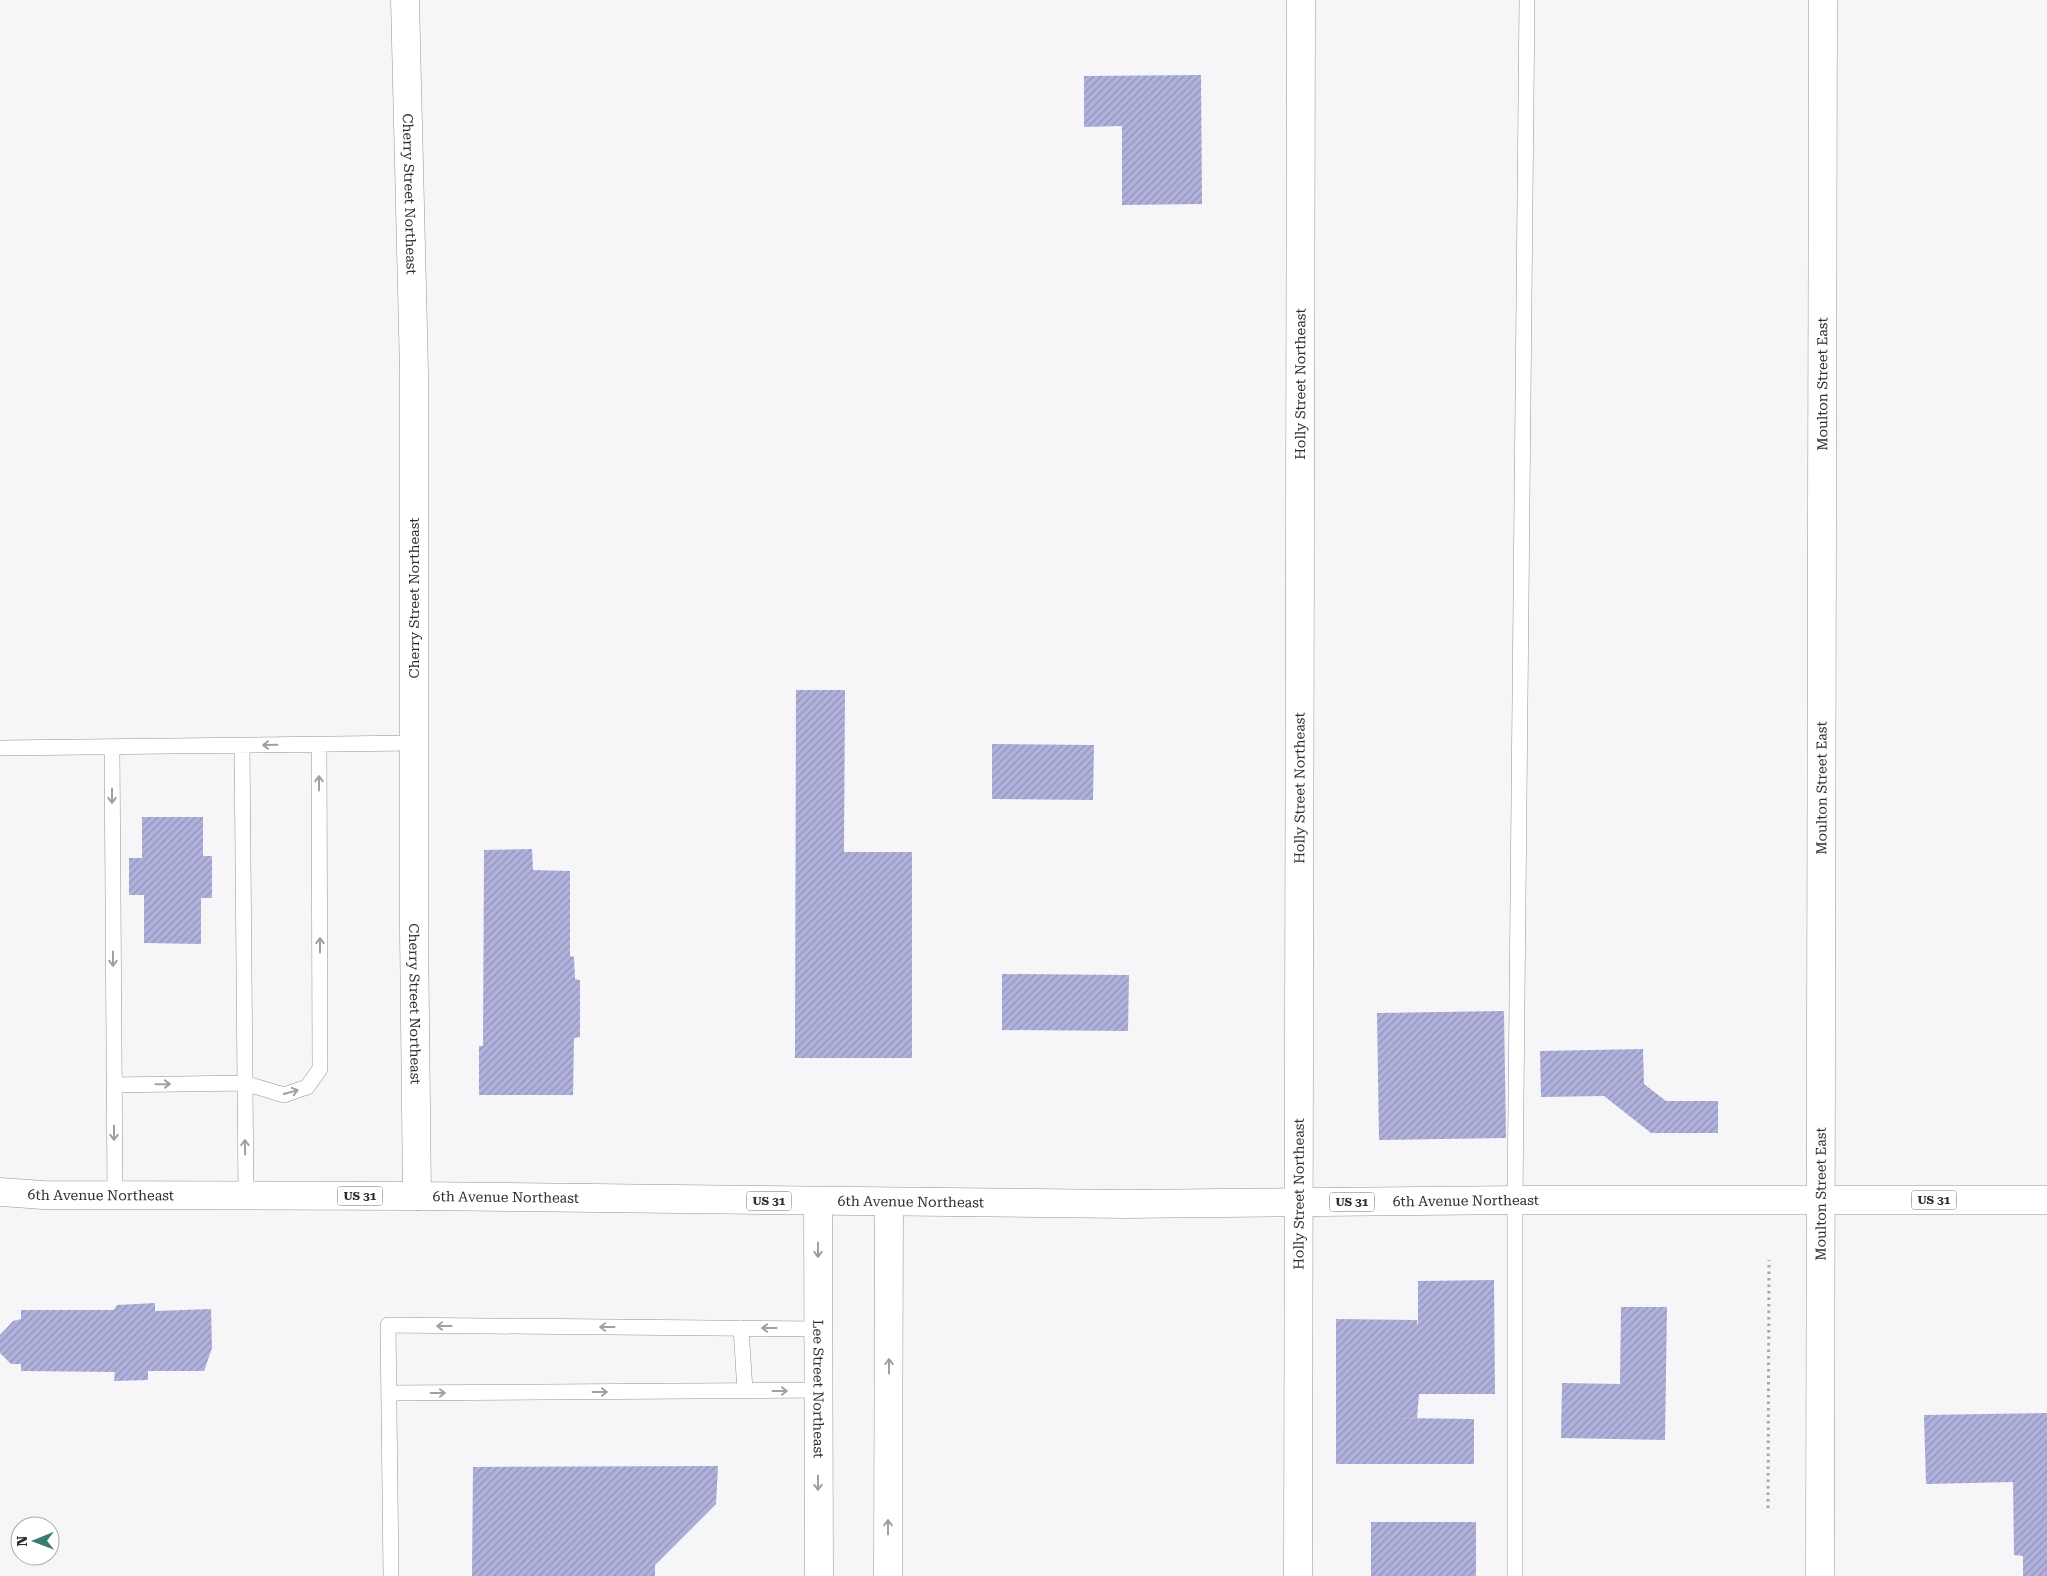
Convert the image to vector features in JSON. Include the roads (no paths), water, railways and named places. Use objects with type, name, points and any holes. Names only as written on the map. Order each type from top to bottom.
[{"type":"street","name":"Cherry Street Northeast","points":[[405,0],[414,371],[417,1196]]},
{"type":"street","name":"Holly Street Northeast","points":[[1298,1576],[1301,0]]},
{"type":"street","name":"Moulton Street East","points":[[1820,1576],[1822,1200],[1822,0]]},
{"type":"street","name":"6th Avenue Northeast","points":[[0,1192],[43,1195],[417,1196],[889,1202],[1299,1203],[1515,1200],[1822,1200]]},
{"type":"street","name":"US 31","points":[[1822,1200],[2047,1200]]},
{"type":"street","name":"Lee Street Northeast","points":[[818,1201],[819,1576]]},
{"type":"street","points":[[888,1576],[889,1202]]},
{"type":"lane","points":[[1514,1576],[1515,1200],[1527,0]]},
{"type":"lane","points":[[0,748],[414,743]]},
{"type":"lane","points":[[114,1084],[244,1083],[284,1095],[307,1087],[320,1069],[319,744]]},
{"type":"lane","points":[[242,745],[246,1195]]},
{"type":"lane","points":[[112,748],[115,1195]]},
{"type":"lane","points":[[391,1576],[388,1325],[818,1329]]},
{"type":"lane","points":[[741,1328],[745,1391]]},
{"type":"lane","points":[[389,1393],[818,1390]]}]
